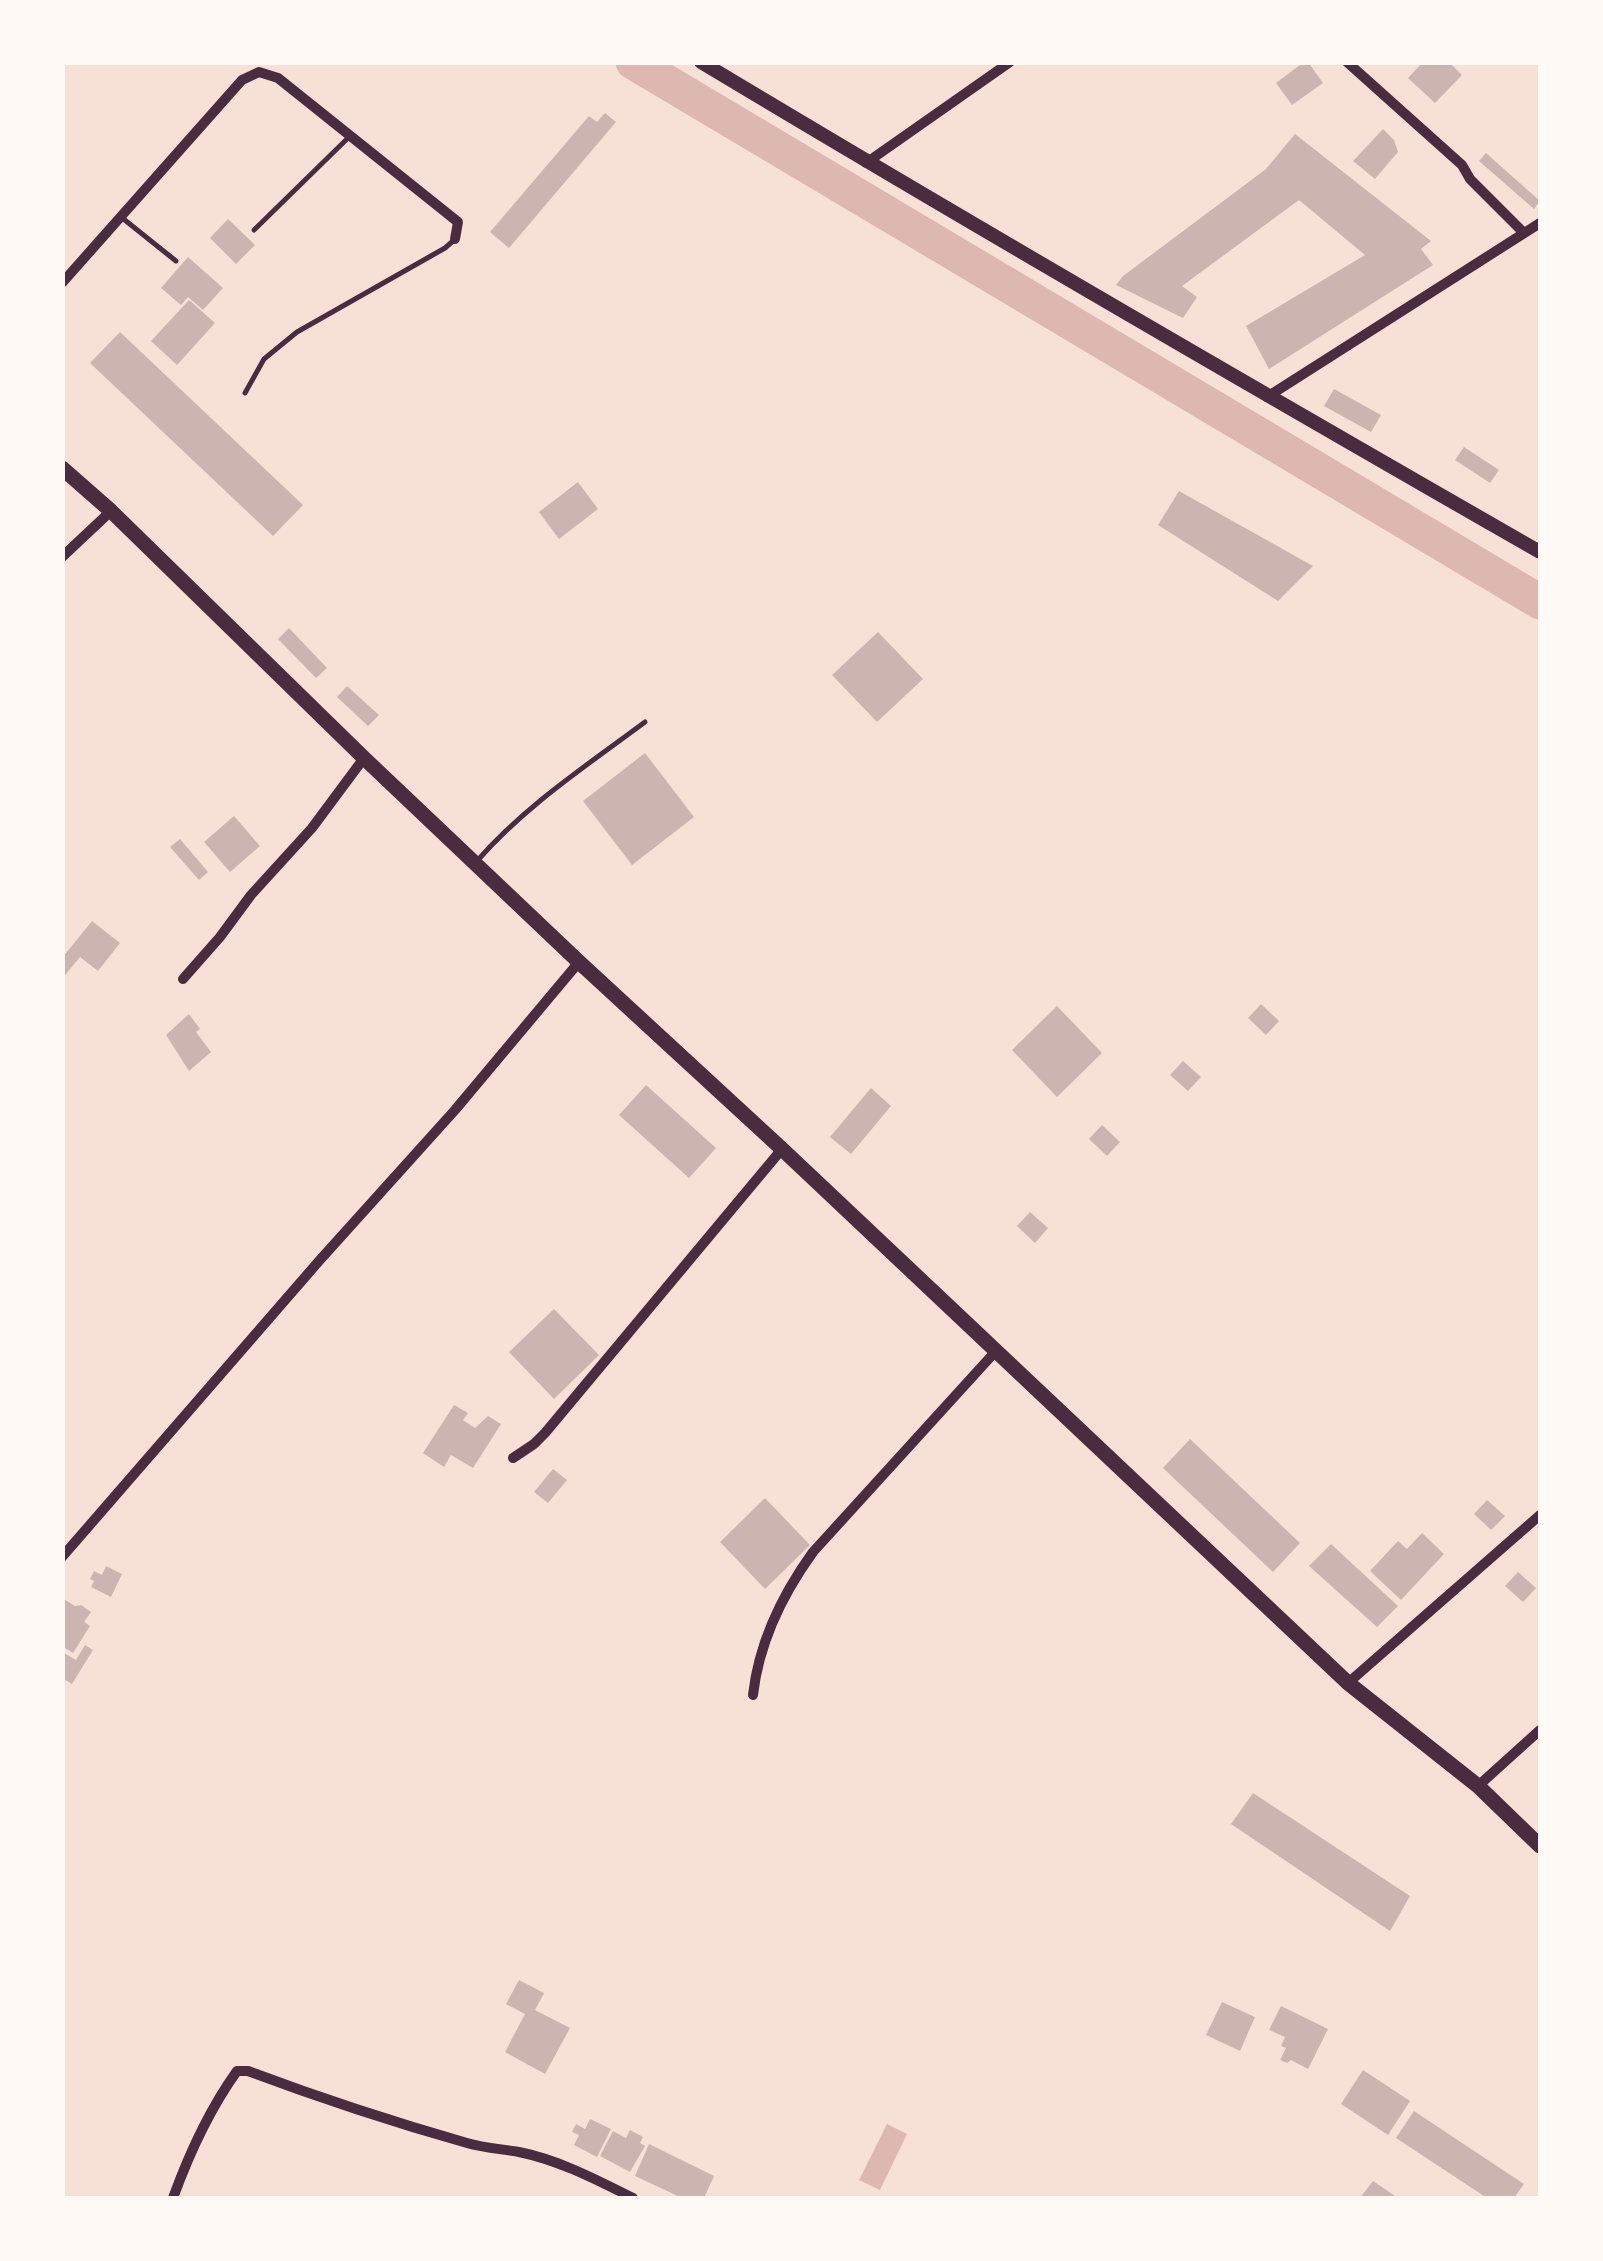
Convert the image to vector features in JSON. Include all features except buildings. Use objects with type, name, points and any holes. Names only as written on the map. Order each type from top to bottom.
[{"type":"main road","points":[[701,62],[866,163],[1540,552]]},
{"type":"main road","points":[[62,468],[579,962],[1348,1682],[1478,1786],[1540,1846]]},
{"type":"street","points":[[866,163],[1010,62]]},
{"type":"street","points":[[1348,62],[1462,165],[1470,179],[1524,233]]},
{"type":"street","points":[[62,284],[242,80],[259,72],[278,78],[458,222],[456,238]]},
{"type":"street","points":[[1267,396],[1540,222]]},
{"type":"street","points":[[62,557],[111,511]]},
{"type":"street","points":[[184,980],[251,895],[325,812],[364,758]]},
{"type":"street","points":[[62,1557],[455,1110],[579,962]]},
{"type":"street","points":[[513,1458],[546,1433],[782,1148]]},
{"type":"street","points":[[753,1696],[756,1668],[788,1586],[813,1552],[995,1352]]},
{"type":"street","points":[[1348,1682],[1540,1515]]},
{"type":"street","points":[[62,1538],[74,1544]]},
{"type":"street","points":[[1478,1786],[1540,1730]]},
{"type":"street","points":[[172,2198],[209,2114],[236,2071],[248,2071],[472,2145],[550,2161],[633,2198]]},
{"type":"lane","points":[[254,230],[350,135]]},
{"type":"lane","points":[[121,217],[176,261]]},
{"type":"lane","points":[[245,393],[264,359],[297,332],[446,248],[456,238]]},
{"type":"lane","points":[[475,863],[498,836],[533,806],[645,722]]},
{"type":"shaded area","points":[[887,2124],[907,2134],[880,2190],[859,2180]]},
{"type":"waterway","points":[[633,62],[1540,602]]}]
